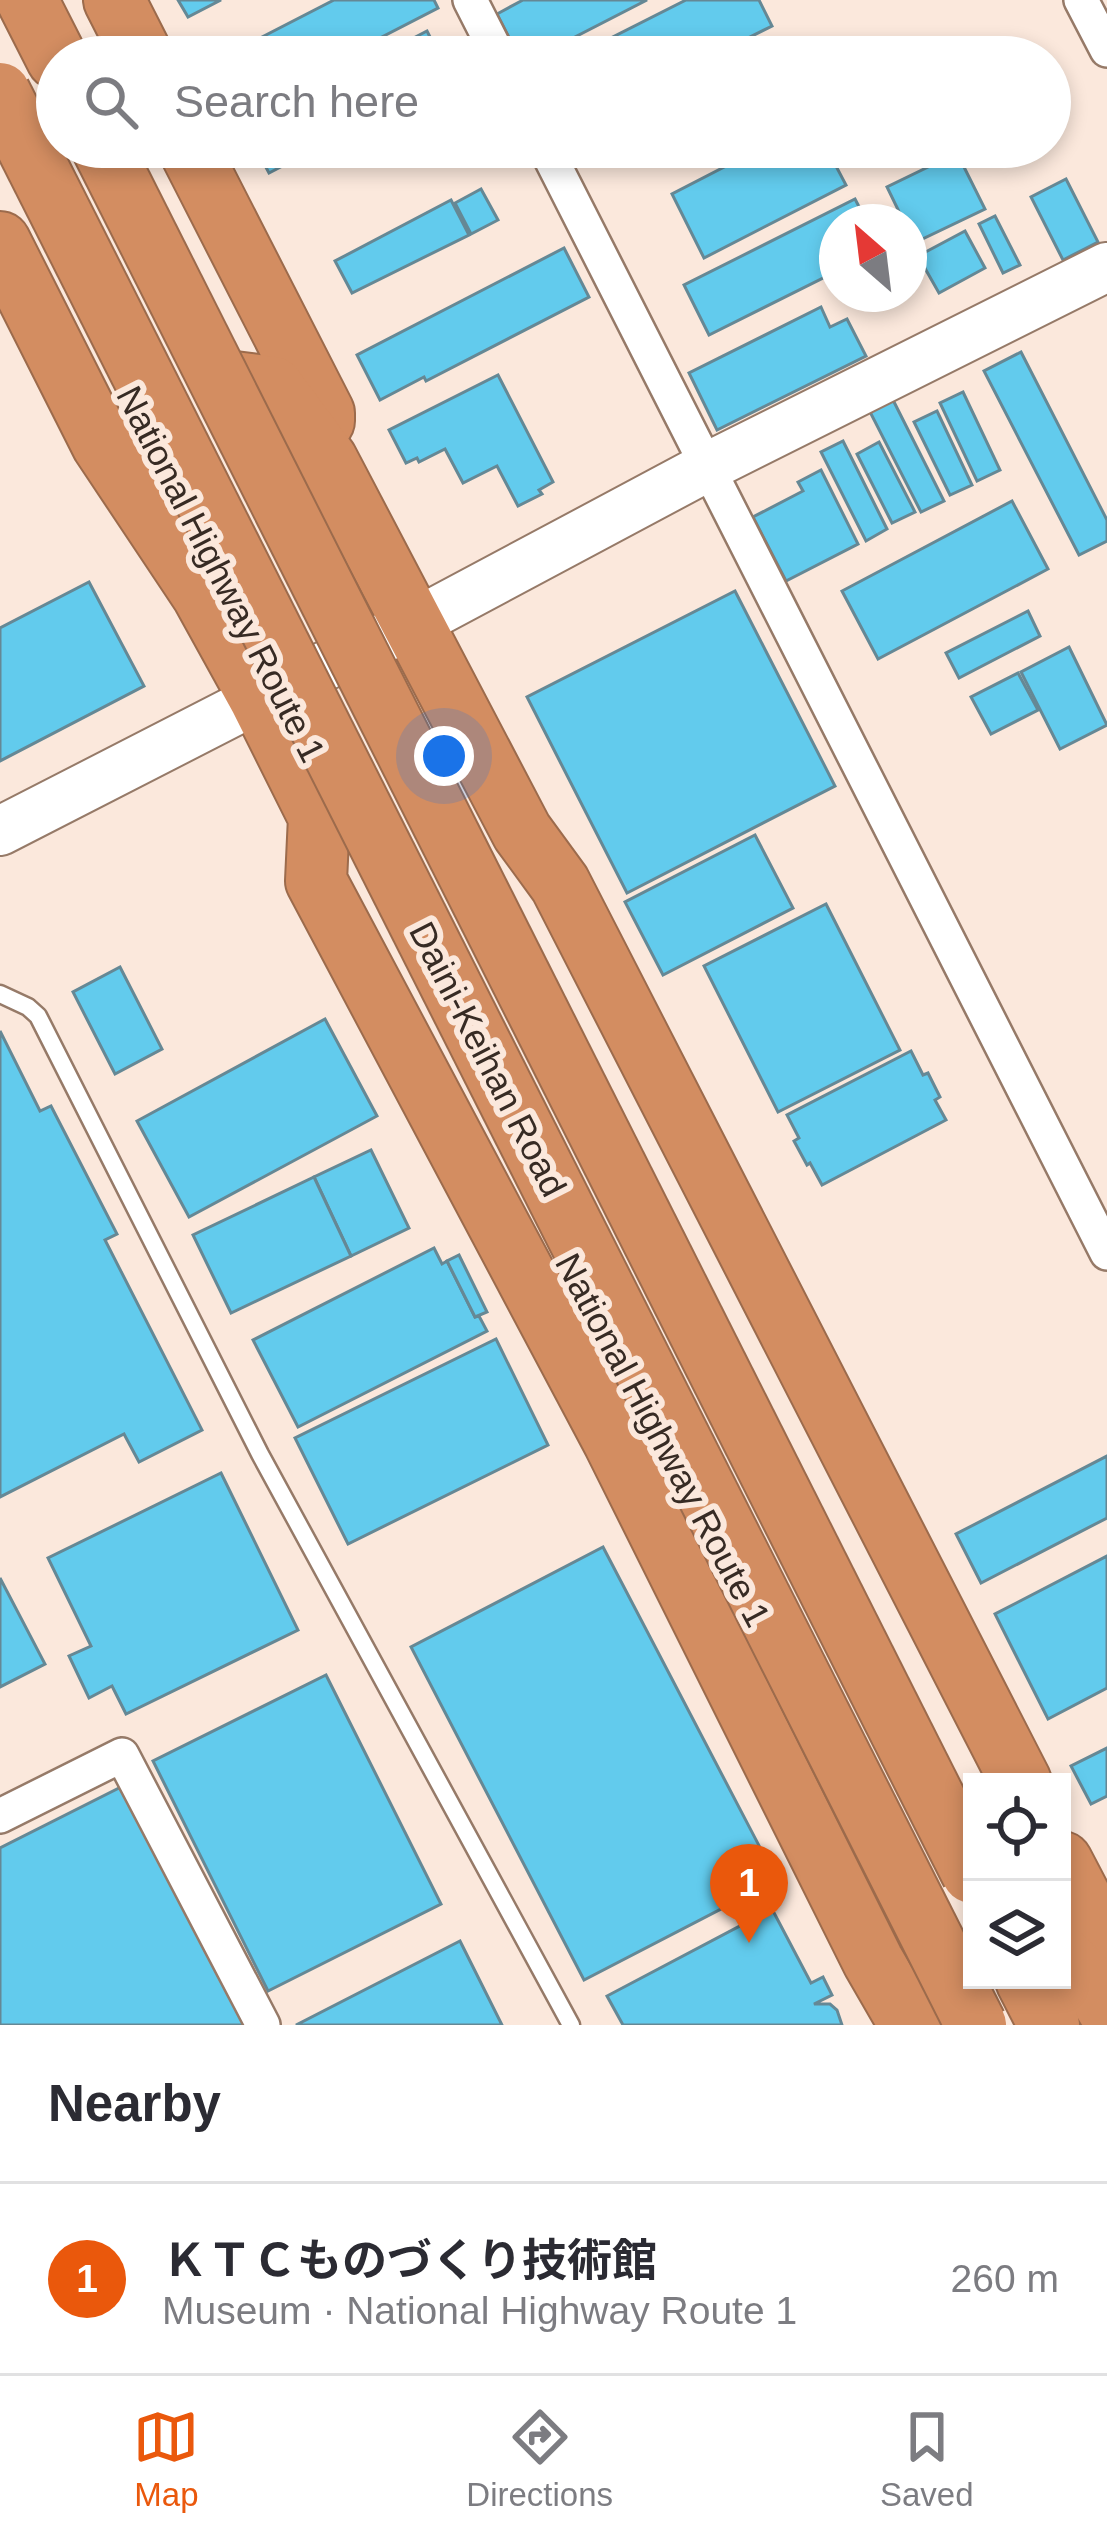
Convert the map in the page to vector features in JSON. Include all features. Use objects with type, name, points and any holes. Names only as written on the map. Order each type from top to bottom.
[{"type":"highway","points":[[28,0],[46,36]]},
{"type":"highway","points":[[41,0],[59,36]]},
{"type":"highway","points":[[114,0],[132,36]]},
{"type":"highway","name":"Daini-Keihan Road","points":[[0,93],[36,166]]},
{"type":"highway","name":"National Highway Route 1","points":[[0,148],[132,398],[272,693],[951,2017]]},
{"type":"highway","name":"Daini-Keihan Road","points":[[37,168],[951,2017]]},
{"type":"highway","name":"Daini-Keihan Road","points":[[113,168],[963,1855]]},
{"type":"highway","points":[[126,168],[234,382],[392,634],[560,884],[1016,1773]]},
{"type":"highway","points":[[199,168],[324,413],[327,460]]},
{"type":"highway","points":[[0,242],[102,444],[272,693],[319,817],[365,893],[383,906]]},
{"type":"highway","points":[[234,382],[273,387],[327,460],[392,634],[508,913],[963,1808]]},
{"type":"highway","points":[[132,398],[153,482],[152,523]]},
{"type":"highway","points":[[319,817],[316,881],[614,1442],[873,1960],[951,2017]]},
{"type":"highway","points":[[508,913],[522,832]]},
{"type":"highway","points":[[1071,1879],[1107,1948]]},
{"type":"highway","points":[[1071,1965],[1107,2008]]},
{"type":"highway","points":[[1031,1989],[1049,2025]]},
{"type":"highway","points":[[1055,1989],[1073,2025]]},
{"type":"street","points":[[470,0],[488,36]]},
{"type":"street","points":[[1081,0],[1107,50]]},
{"type":"street","points":[[556,168],[1107,1253]]},
{"type":"street","points":[[0,831],[392,634],[709,466],[1107,268]]},
{"type":"street","points":[[0,1816],[122,1754],[263,2025]]},
{"type":"lane","points":[[0,994],[38,1016],[260,1454],[571,2025]]},
{"type":"building","points":[[178,0],[221,0],[188,17]]},
{"type":"building","points":[[334,0],[434,0],[438,8],[384,36],[264,36]]},
{"type":"building","points":[[523,0],[647,0],[577,36],[508,36],[497,14]]},
{"type":"building","points":[[686,0],[759,0],[772,26],[752,36],[615,36]]},
{"type":"building","points":[[722,168],[837,168],[846,185],[704,258],[672,194]]},
{"type":"building","points":[[926,168],[964,168],[985,209],[927,237],[927,204],[895,204],[887,187]]},
{"type":"building","points":[[1066,179],[1098,242],[1063,260],[1031,197]]},
{"type":"building","points":[[481,189],[498,220],[471,234],[455,203]]},
{"type":"building","points":[[451,200],[469,235],[352,293],[335,261]]},
{"type":"building","points":[[995,216],[1020,265],[1003,273],[979,224]]},
{"type":"building","points":[[819,217],[819,280],[709,335],[684,285]]},
{"type":"building","points":[[965,231],[985,268],[939,293],[927,272],[927,251]]},
{"type":"building","points":[[564,248],[589,297],[380,400],[357,355]]},
{"type":"building","points":[[819,308],[830,327],[847,319],[866,356],[717,430],[689,373]]},
{"type":"building","points":[[1021,352],[1107,520],[1107,541],[1079,555],[984,371]]},
{"type":"building","points":[[498,375],[553,482],[539,490],[542,494],[518,506],[497,466],[463,483],[445,449],[406,463],[389,430]]},
{"type":"building","points":[[963,392],[1000,470],[977,481],[940,403]]},
{"type":"building","points":[[890,394],[944,501],[921,512],[867,406]]},
{"type":"building","points":[[937,411],[972,485],[950,495],[914,422]]},
{"type":"building","points":[[843,441],[887,529],[866,541],[821,452]]},
{"type":"building","points":[[879,442],[915,512],[892,523],[857,454]]},
{"type":"building","points":[[821,470],[858,544],[786,581],[753,517],[803,491],[798,482]]},
{"type":"building","points":[[1012,501],[1048,569],[878,659],[842,591]]},
{"type":"building","points":[[89,582],[144,686],[0,761],[0,628]]},
{"type":"building","points":[[735,591],[835,786],[627,893],[527,697]]},
{"type":"building","points":[[1028,611],[1040,636],[959,678],[946,653]]},
{"type":"building","points":[[1069,647],[1107,725],[1060,749],[1021,672]]},
{"type":"building","points":[[1018,673],[1038,710],[991,734],[971,697]]},
{"type":"building","points":[[755,835],[793,908],[663,975],[625,902]]},
{"type":"building","points":[[826,904],[900,1050],[778,1112],[704,966]]},
{"type":"building","points":[[120,967],[162,1049],[115,1074],[73,992]]},
{"type":"building","points":[[325,1019],[377,1116],[189,1217],[137,1121]]},
{"type":"building","points":[[0,1031],[40,1111],[51,1106],[117,1234],[105,1240],[202,1430],[139,1462],[124,1434],[0,1497]]},
{"type":"building","points":[[911,1051],[923,1075],[928,1073],[946,1120],[822,1185],[794,1141],[799,1138],[787,1115]]},
{"type":"building","points":[[371,1150],[409,1228],[351,1256],[314,1177]]},
{"type":"building","points":[[314,1177],[351,1256],[231,1313],[193,1235]]},
{"type":"building","points":[[434,1248],[442,1264],[447,1261],[487,1331],[298,1427],[253,1340]]},
{"type":"building","points":[[459,1255],[487,1312],[475,1317],[447,1261]]},
{"type":"building","points":[[496,1339],[548,1445],[348,1544],[295,1438]]},
{"type":"building","points":[[1107,1456],[1107,1518],[981,1583],[956,1534]]},
{"type":"building","points":[[221,1473],[298,1630],[126,1714],[112,1686],[89,1698],[69,1656],[91,1646],[48,1558]]},
{"type":"building","points":[[603,1547],[777,1880],[584,1980],[411,1647]]},
{"type":"building","points":[[1107,1556],[1107,1688],[1048,1719],[995,1614]]},
{"type":"building","points":[[0,1578],[45,1664],[0,1687]]},
{"type":"building","points":[[326,1675],[441,1904],[268,1991],[153,1761]]},
{"type":"building","points":[[1107,1748],[1107,1796],[1091,1804],[1071,1766]]},
{"type":"building","points":[[125,1785],[247,2025],[0,2025],[0,1848]]},
{"type":"building","points":[[772,1909],[811,1983],[823,1977],[832,1995],[814,2004],[830,2004],[842,2025],[623,2025],[607,1996]]},
{"type":"building","points":[[460,1941],[502,2025],[296,2025]]},
{"type":"place","name":"ＫＴＣものづくり技術館","points":[[749,1943]]}]
